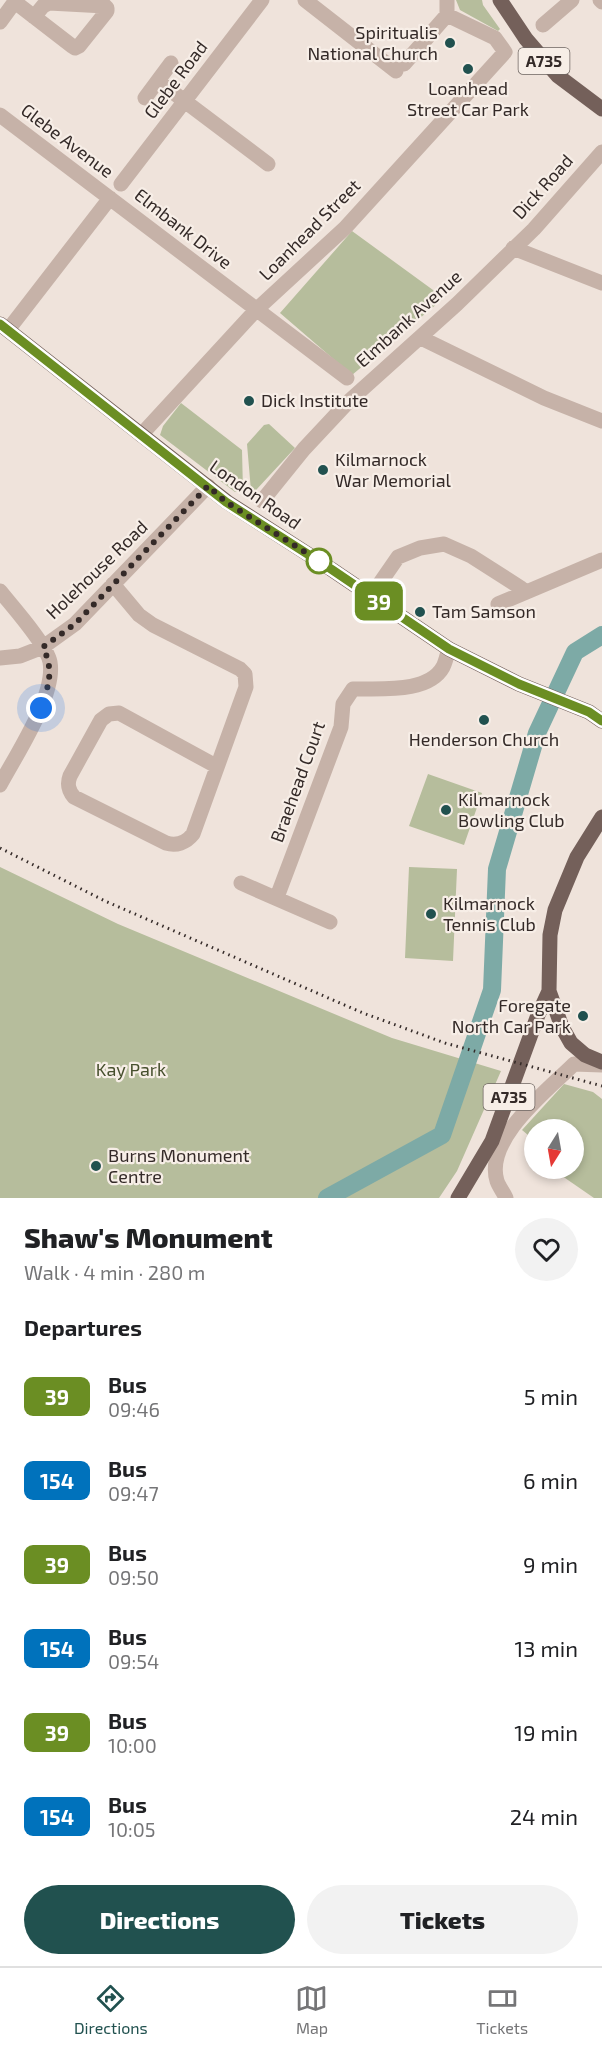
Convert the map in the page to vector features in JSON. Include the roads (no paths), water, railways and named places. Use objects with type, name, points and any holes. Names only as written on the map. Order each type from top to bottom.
[{"type":"main road","name":"A735","points":[[500,0],[526,39],[553,70],[602,109]]},
{"type":"main road","name":"London Road","points":[[4,327],[226,502],[449,649],[519,684],[589,712],[602,721]]},
{"type":"main road","name":"A735","points":[[601,818],[577,857],[555,910],[550,935],[549,991],[562,1027],[571,1043],[585,1055],[602,1063]]},
{"type":"main road","name":"A735","points":[[458,1198],[492,1141],[549,991]]},
{"type":"street","name":"Glebe Road","points":[[121,184],[262,0]]},
{"type":"street","points":[[305,0],[400,68],[447,7]]},
{"type":"street","points":[[543,25],[572,0]]},
{"type":"street","points":[[0,22],[15,1],[34,17]]},
{"type":"street","name":"Loanhead Street","points":[[141,435],[256,310],[345,228],[506,52],[495,38],[447,7]]},
{"type":"street","points":[[145,98],[171,63]]},
{"type":"street","points":[[158,81],[268,164]]},
{"type":"street","name":"Glebe Avenue","points":[[0,115],[110,198]]},
{"type":"street","name":"Dick Road","points":[[513,248],[534,228],[602,152]]},
{"type":"street","points":[[4,327],[110,198]]},
{"type":"street","name":"Elmbank Drive","points":[[110,198],[346,378]]},
{"type":"street","points":[[513,248],[602,283]]},
{"type":"street","name":"Elmbank Avenue","points":[[262,501],[304,449],[348,402],[421,338],[513,248]]},
{"type":"street","points":[[421,338],[544,398],[602,421]]},
{"type":"street","name":"Holehouse Road","points":[[0,658],[20,656],[43,647],[75,624],[208,486]]},
{"type":"street","points":[[371,596],[398,557],[420,548],[444,544],[471,556],[526,592]]},
{"type":"street","points":[[498,604],[602,560]]},
{"type":"street","points":[[113,584],[146,620],[240,669],[244,674],[246,687],[193,834],[179,844],[166,843],[74,797],[68,784],[70,776],[101,720],[114,713],[119,713],[216,766]]},
{"type":"street","points":[[0,591],[43,647],[50,662],[50,681],[41,708],[0,785]]},
{"type":"street","name":"Braehead Court","points":[[277,897],[341,727],[343,704],[353,689],[405,689],[432,678],[442,668],[449,649]]},
{"type":"street","points":[[240,883],[277,897],[330,922]]},
{"type":"street","points":[[506,1198],[497,1180],[497,1152],[509,1130],[574,1064],[602,1063]]},
{"type":"waterway","points":[[327,1198],[442,1135],[492,990],[497,869],[537,733],[575,652],[602,635]]},
{"type":"railway","points":[[0,848],[105,901],[363,1013],[445,1043],[602,1086]]},
{"type":"place","name":"Spiritualis National Church","points":[[450,43]]},
{"type":"place","name":"Loanhead Street Car Park","points":[[468,69]]},
{"type":"place","name":"Dick Institute","points":[[249,401]]},
{"type":"place","name":"Kilmarnock War Memorial","points":[[323,470]]},
{"type":"place","name":"Tam Samson","points":[[420,612]]},
{"type":"place","name":"Henderson Church","points":[[484,720]]},
{"type":"place","name":"Kilmarnock Bowling Club","points":[[446,810]]},
{"type":"place","name":"Kilmarnock Tennis Club","points":[[431,914]]},
{"type":"place","name":"Foregate North Car Park","points":[[583,1016]]},
{"type":"place","name":"Burns Monument Centre","points":[[96,1166]]},
{"type":"park label","name":"Kay Park","points":[[131,1070]]}]
